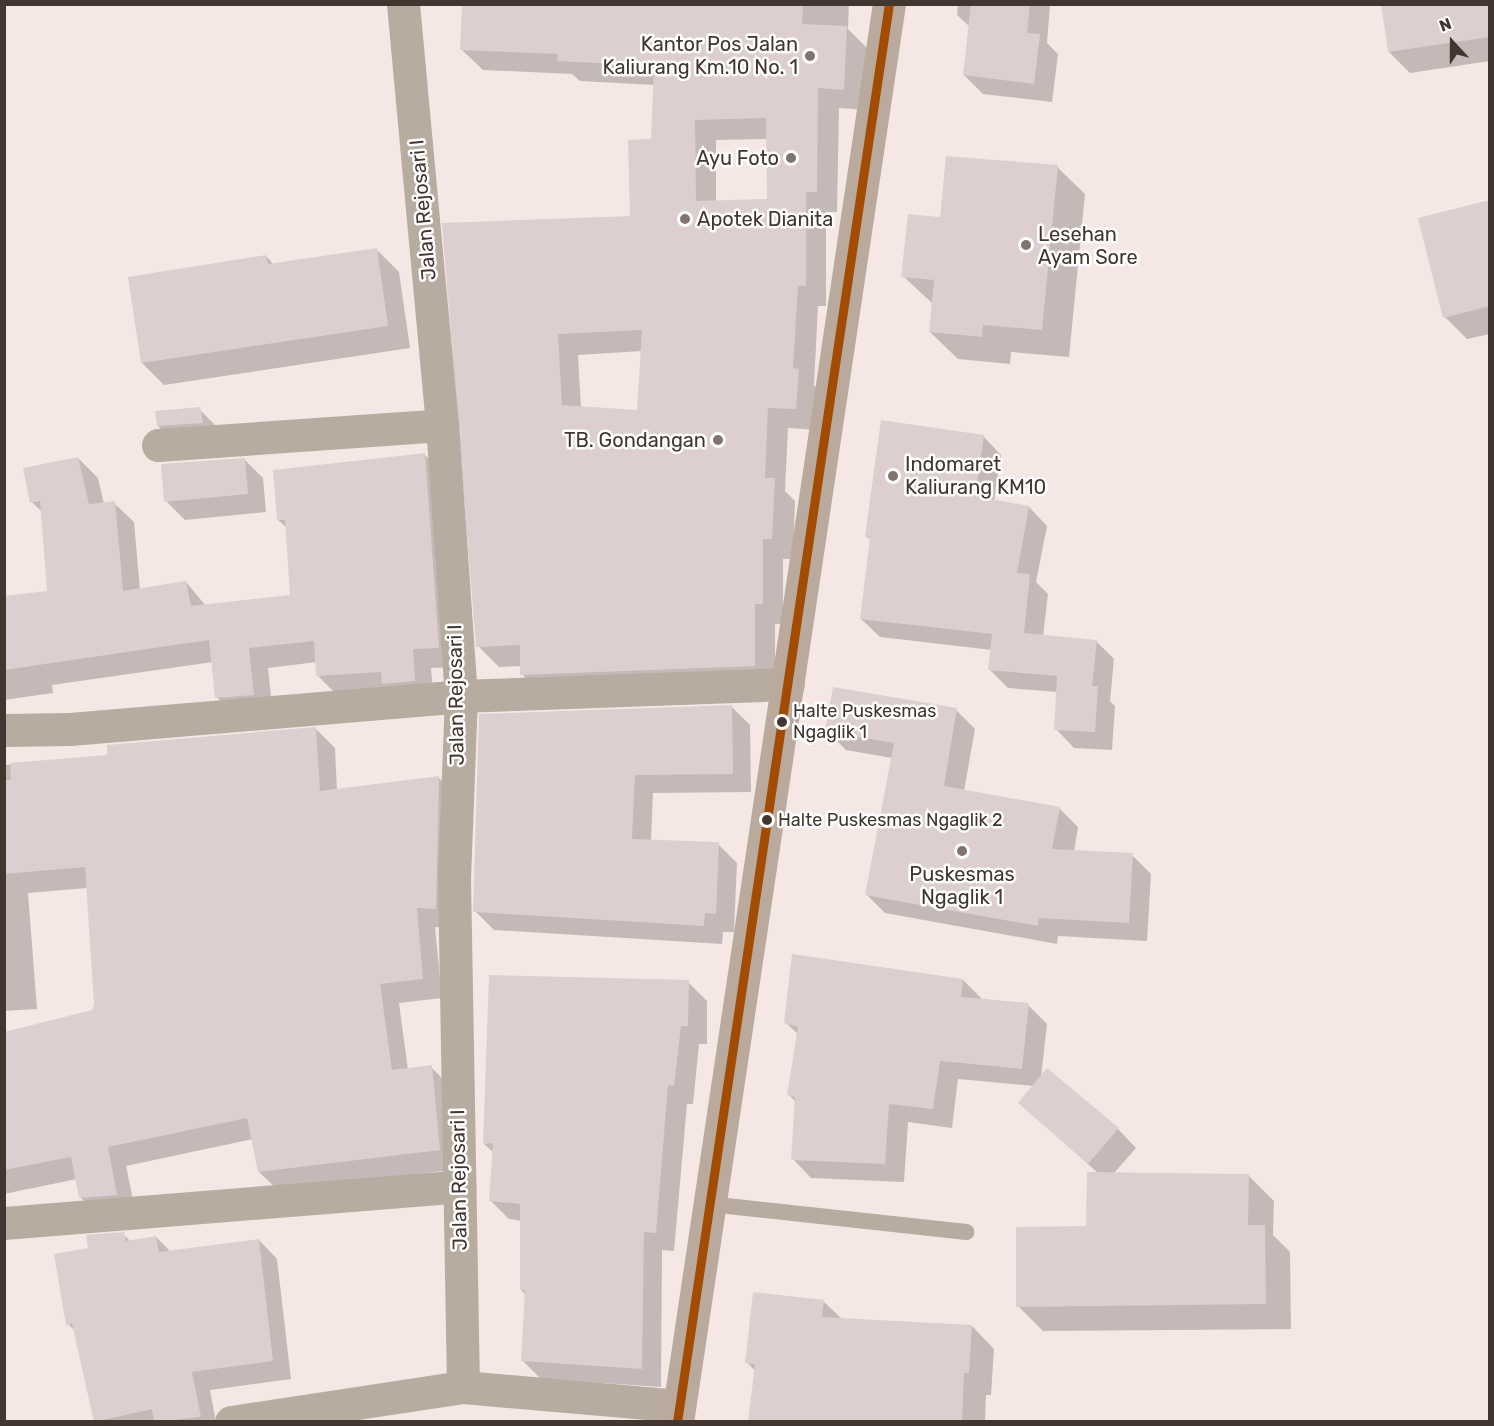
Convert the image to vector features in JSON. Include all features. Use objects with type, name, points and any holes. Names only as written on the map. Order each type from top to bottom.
[{"type":"main road","points":[[678,1414],[889,4]]},
{"type":"street","name":"Jalan Rejosari I","points":[[403,4],[442,425],[461,696],[454,877],[463,1387]]},
{"type":"street","points":[[158,445],[442,425]]},
{"type":"street","points":[[4,730],[70,729],[461,696],[788,684]]},
{"type":"street","points":[[4,1223],[459,1186]]},
{"type":"street","points":[[231,1422],[463,1387],[678,1414]]},
{"type":"lane","points":[[709,1204],[966,1232]]},
{"type":"building","points":[[462,4],[803,4],[802,24],[847,26],[844,90],[818,88],[817,192],[806,192],[806,286],[798,286],[793,368],[799,369],[796,409],[768,408],[765,478],[775,478],[772,539],[763,539],[763,604],[755,604],[755,666],[520,675],[520,645],[476,647],[442,223],[630,216],[628,140],[651,139],[654,66],[557,61],[558,54],[460,50]],"holes":[[[766,118],[767,199],[696,201],[695,120]],[[642,330],[637,410],[562,405],[558,334]]]},
{"type":"building","points":[[971,4],[1030,4],[1027,33],[1040,34],[1034,84],[963,75]]},
{"type":"building","points":[[1381,4],[1490,4],[1490,37],[1388,52]]},
{"type":"building","points":[[946,156],[1058,165],[1042,330],[983,325],[982,337],[929,332],[934,280],[901,277],[908,214],[940,217]]},
{"type":"building","points":[[1490,200],[1490,306],[1443,318],[1418,218]]},
{"type":"building","points":[[377,248],[388,326],[141,363],[128,277],[266,255],[268,264]]},
{"type":"building","points":[[200,407],[203,423],[157,426],[155,411]]},
{"type":"building","points":[[881,420],[984,435],[975,496],[1029,506],[1017,573],[1030,574],[1024,633],[1097,640],[1092,686],[1098,686],[1095,732],[1054,730],[1057,676],[988,670],[992,634],[860,619],[870,537],[865,536]]},
{"type":"building","points":[[425,453],[439,648],[413,649],[415,681],[382,684],[381,672],[316,676],[314,641],[249,648],[254,695],[215,698],[209,640],[4,670],[4,596],[47,591],[40,501],[30,503],[23,468],[78,457],[89,504],[115,501],[123,591],[186,581],[191,606],[290,595],[285,520],[277,520],[273,470]]},
{"type":"building","points":[[245,458],[248,494],[164,502],[161,464]]},
{"type":"building","name":"Puskesmas Ngaglik 1","points":[[833,687],[957,708],[944,786],[1060,807],[1052,849],[1133,853],[1129,923],[1039,918],[1038,926],[865,895],[894,743],[825,731]]},
{"type":"building","points":[[732,705],[733,774],[635,775],[632,839],[719,842],[716,914],[705,913],[704,926],[473,912],[479,714]]},
{"type":"building","points":[[316,727],[320,791],[439,776],[436,909],[417,908],[423,979],[380,984],[392,1070],[432,1065],[440,1150],[258,1172],[247,1118],[108,1147],[117,1195],[79,1198],[71,1157],[4,1170],[4,1032],[92,1010],[94,1004],[85,867],[4,874],[4,780],[11,780],[10,763],[107,755],[107,745]]},
{"type":"building","points":[[792,954],[963,979],[961,997],[1029,1003],[1022,1069],[940,1061],[933,1109],[889,1104],[885,1164],[791,1160],[795,1097],[787,1095],[798,1027],[784,1023]]},
{"type":"building","points":[[489,975],[689,980],[688,1026],[681,1026],[674,1086],[668,1085],[656,1233],[644,1232],[642,1369],[521,1361],[525,1290],[520,1290],[520,1204],[489,1201],[493,1143],[483,1144]]},
{"type":"building","points":[[1047,1068],[1119,1128],[1088,1164],[1018,1103]]},
{"type":"building","points":[[1087,1172],[1249,1174],[1248,1225],[1265,1225],[1266,1304],[1016,1307],[1016,1227],[1086,1226]]},
{"type":"building","points":[[124,1232],[126,1241],[156,1236],[159,1252],[259,1239],[273,1361],[192,1372],[201,1417],[154,1422],[152,1409],[94,1422],[72,1324],[66,1325],[54,1254],[88,1248],[86,1235]]},
{"type":"building","points":[[753,1292],[824,1300],[822,1317],[972,1325],[969,1373],[964,1373],[962,1422],[748,1422],[755,1364],[745,1363]]},
{"type":"transit line","points":[[677,1422],[889,4]]},
{"type":"place","name":"Kantor Pos Jalan Kaliurang Km.10 No. 1","points":[[810,56]]},
{"type":"place","name":"Ayu Foto","points":[[791,158]]},
{"type":"place","name":"Apotek Dianita","points":[[685,219]]},
{"type":"place","name":"Lesehan Ayam Sore","points":[[1026,245]]},
{"type":"place","name":"TB. Gondangan","points":[[718,440]]},
{"type":"place","name":"Indomaret Kaliurang KM10","points":[[893,476]]},
{"type":"place","name":"Halte Puskesmas Ngaglik 1","points":[[782,722]]},
{"type":"place","name":"Halte Puskesmas Ngaglik 2","points":[[767,820]]},
{"type":"place","name":"Puskesmas Ngaglik 1","points":[[962,851]]}]
